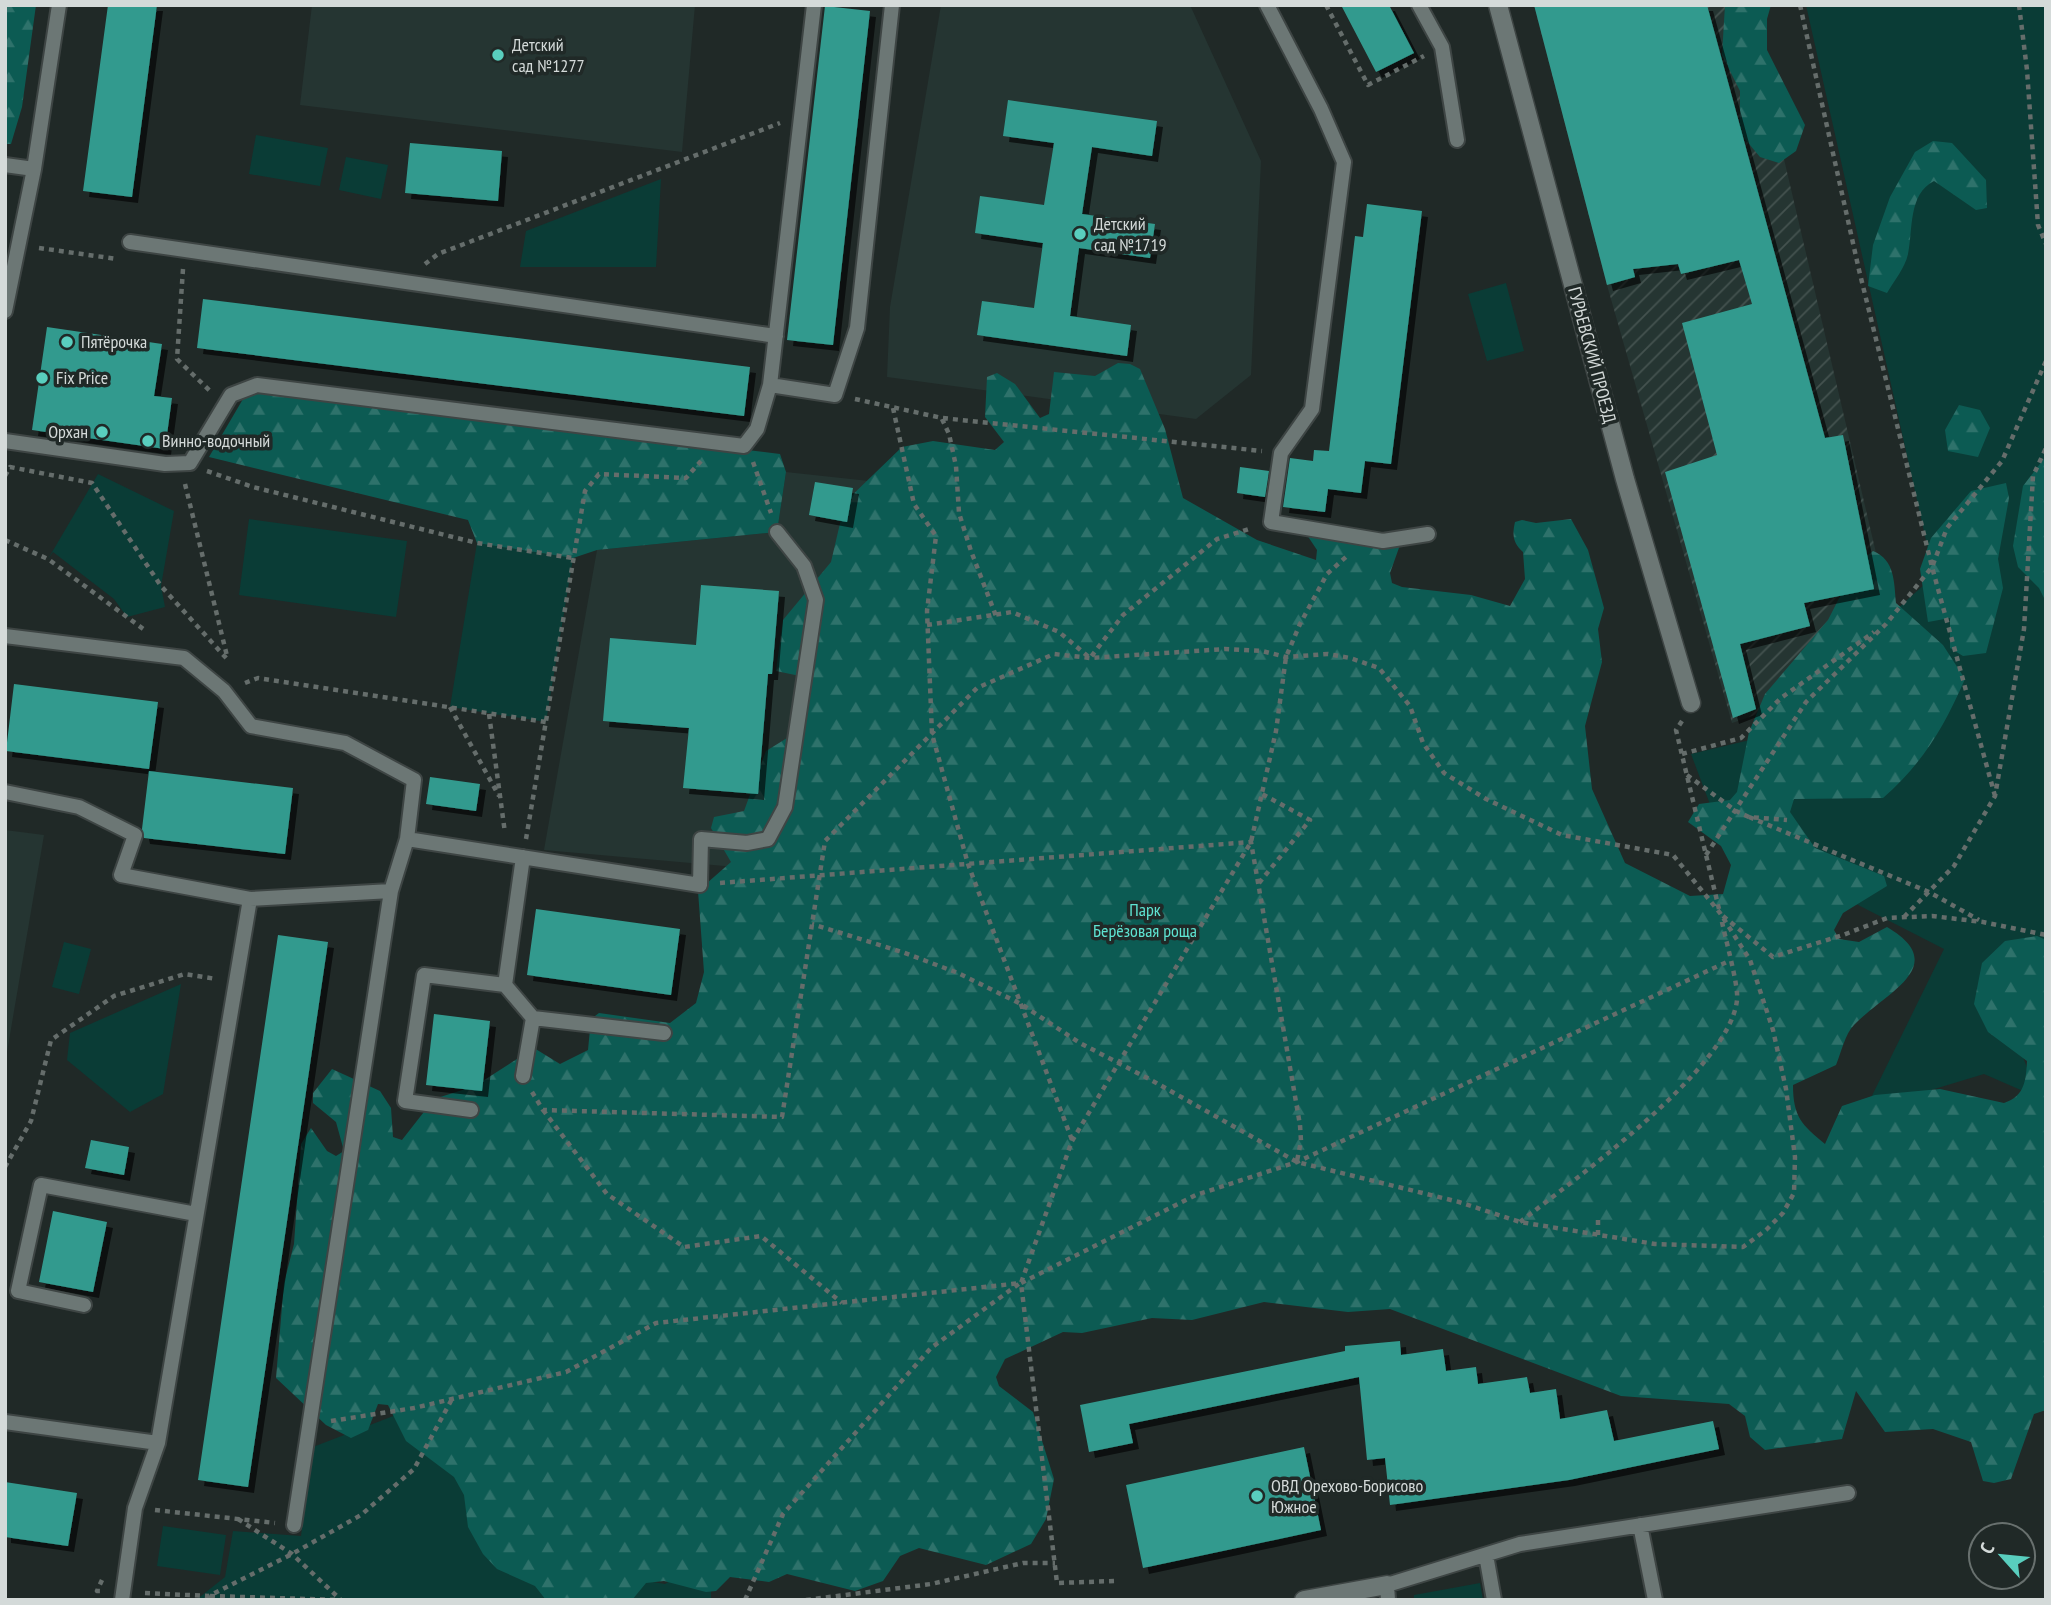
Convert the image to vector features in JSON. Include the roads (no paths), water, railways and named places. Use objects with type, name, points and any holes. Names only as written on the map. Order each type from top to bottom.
[{"type":"street","name":"ГУРЬЕВСКИЙ ПРОЕЗД","points":[[1498,5],[1625,480],[1691,704]]},
{"type":"street","points":[[1304,1600],[1387,1592]]},
{"type":"lane","points":[[5,312],[34,169],[58,5]]},
{"type":"lane","points":[[5,441],[165,464],[190,463],[231,395],[257,386],[744,446],[757,429],[770,384],[814,5]]},
{"type":"lane","points":[[770,384],[835,395],[857,328],[892,5]]},
{"type":"lane","points":[[1267,5],[1321,109],[1344,162],[1312,409],[1281,453],[1271,522],[1383,541],[1428,534]]},
{"type":"lane","points":[[1419,5],[1442,47],[1457,140]]},
{"type":"lane","points":[[5,165],[34,169]]},
{"type":"lane","points":[[130,242],[776,336]]},
{"type":"lane","points":[[407,839],[700,885],[701,839],[747,843],[768,839],[785,807],[816,600],[804,566],[777,532]]},
{"type":"lane","points":[[5,636],[184,658],[229,689],[251,726],[345,743],[414,780],[407,839],[391,891],[294,1525]]},
{"type":"lane","points":[[5,792],[79,807],[135,835],[121,875],[250,899],[391,891]]},
{"type":"lane","points":[[505,985],[516,856]]},
{"type":"lane","points":[[122,1600],[135,1508],[158,1443],[250,899]]},
{"type":"lane","points":[[471,1110],[405,1101],[424,975],[505,985],[533,1018],[664,1033]]},
{"type":"lane","points":[[523,1076],[533,1018]]},
{"type":"lane","points":[[84,1305],[18,1291],[41,1185],[196,1214]]},
{"type":"lane","points":[[5,1422],[158,1443]]},
{"type":"lane","points":[[1387,1592],[1520,1544],[1848,1493]]},
{"type":"lane","points":[[1640,1525],[1655,1600]]},
{"type":"lane","points":[[1486,1555],[1494,1600]]},
{"type":"place","name":"Детский сад №1277","points":[[498,55]]},
{"type":"place","name":"Детский сад №1719","points":[[1080,234]]},
{"type":"place","name":"Пятёрочка","points":[[67,342]]},
{"type":"place","name":"Fix Price","points":[[42,378]]},
{"type":"place","name":"Орхан","points":[[102,432]]},
{"type":"place","name":"Винно-водочный","points":[[148,441]]},
{"type":"place","name":"ОВД Орехово-Борисово Южное","points":[[1257,1496]]},
{"type":"park label","name":"Парк Берёзовая роща","points":[[1145,920]]}]
